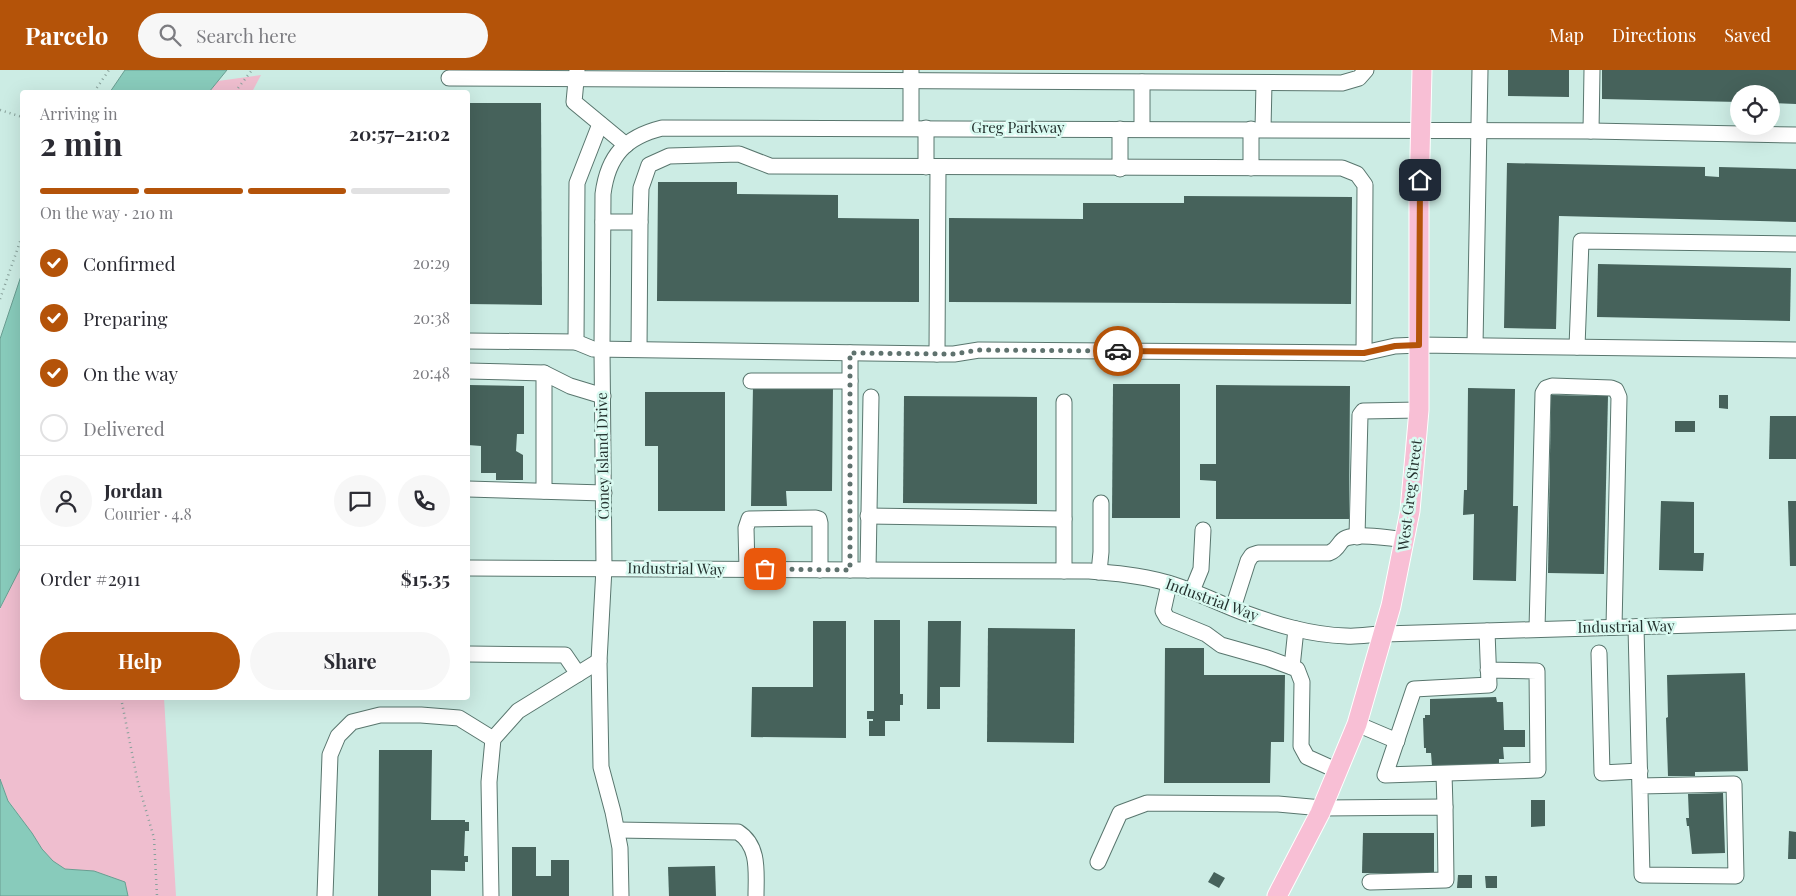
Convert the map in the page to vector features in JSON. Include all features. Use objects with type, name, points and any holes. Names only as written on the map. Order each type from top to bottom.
[{"type":"main road","name":"West Greg Street","points":[[1277,896],[1322,808],[1357,724],[1384,634],[1405,540],[1413,487],[1419,410],[1422,70]]},
{"type":"street","points":[[449,78],[577,74],[911,75],[1142,82],[1342,83],[1359,78],[1366,70]]},
{"type":"street","points":[[1475,345],[1480,70]]},
{"type":"street","points":[[1591,131],[1592,70]]},
{"type":"street","points":[[577,74],[574,102],[623,147]]},
{"type":"street","points":[[911,75],[918,128],[932,167],[937,354]]},
{"type":"street","points":[[1142,82],[1142,128]]},
{"type":"street","points":[[1251,168],[1264,83]]},
{"type":"street","points":[[576,342],[577,183],[600,124]]},
{"type":"street","name":"Greg Parkway","points":[[623,147],[645,132],[662,128],[1478,129],[1796,135]]},
{"type":"street","points":[[739,154],[741,128]]},
{"type":"street","points":[[1120,128],[1120,169]]},
{"type":"street","name":"Coney Island Drive","points":[[621,896],[620,848],[601,767],[599,661],[604,568],[602,349],[605,178],[611,162],[623,147]]},
{"type":"street","points":[[639,349],[640,222],[642,188],[649,165],[669,156],[739,154],[770,166],[1120,169],[1342,168],[1357,174],[1364,185],[1364,353]]},
{"type":"street","points":[[603,222],[640,222]]},
{"type":"street","points":[[1577,347],[1581,241],[1796,244]]},
{"type":"street","points":[[470,341],[576,342],[592,348],[602,349],[937,354],[954,354],[979,350],[1364,353],[1395,346],[1419,345],[1796,350]]},
{"type":"street","points":[[850,353],[850,570]]},
{"type":"street","points":[[470,372],[544,373],[570,386],[603,396]]},
{"type":"street","points":[[544,373],[544,491]]},
{"type":"street","points":[[751,381],[850,381]]},
{"type":"street","points":[[1537,629],[1543,393],[1546,388],[1552,386],[1611,388],[1616,390],[1619,397],[1614,627]]},
{"type":"street","points":[[868,570],[871,397]]},
{"type":"street","points":[[1064,402],[1064,571]]},
{"type":"street","points":[[1358,537],[1360,415],[1363,411],[1419,410]]},
{"type":"street","points":[[470,489],[604,493]]},
{"type":"street","points":[[1099,572],[1101,503]]},
{"type":"street","points":[[868,516],[1064,519]]},
{"type":"street","points":[[747,569],[746,528],[749,519],[816,518],[820,523],[820,570]]},
{"type":"street","points":[[1192,591],[1201,569],[1202,530]]},
{"type":"street","points":[[1233,608],[1248,561],[1258,553],[1329,553],[1336,550],[1341,542],[1347,538],[1358,537],[1386,537],[1405,540]]},
{"type":"street","name":"Industrial Way","points":[[470,568],[1099,572],[1127,575],[1169,584],[1276,624],[1296,629],[1347,636],[1796,622]]},
{"type":"street","points":[[1169,584],[1163,611],[1167,618],[1206,634],[1221,645],[1298,669],[1302,682],[1301,746],[1307,757],[1338,772]]},
{"type":"street","points":[[1599,653],[1602,773],[1640,779],[1734,784],[1736,876],[1642,875],[1640,779],[1636,626]]},
{"type":"street","points":[[1292,667],[1296,629]]},
{"type":"street","points":[[1487,631],[1488,670],[1489,685],[1414,689],[1385,775],[1538,770],[1536,671],[1488,670]]},
{"type":"street","points":[[470,654],[565,655],[578,674]]},
{"type":"street","points":[[492,896],[489,782],[493,739],[518,711],[599,661]]},
{"type":"street","points":[[325,896],[330,755],[338,736],[352,722],[380,715],[421,715],[459,718],[493,739]]},
{"type":"street","points":[[1357,724],[1397,741]]},
{"type":"street","points":[[1370,882],[1446,880],[1444,774]]},
{"type":"street","points":[[1098,862],[1120,813],[1148,803],[1278,804],[1322,808],[1445,806]]},
{"type":"street","points":[[616,830],[738,832],[746,837],[752,847],[756,860],[756,896]]},
{"type":"path","points":[[95,90],[108,70]]},
{"type":"path","points":[[237,90],[252,70]]},
{"type":"path","points":[[0,110],[20,116]]},
{"type":"path","points":[[0,300],[20,242]]},
{"type":"path","points":[[121,700],[138,783],[154,838],[157,896]]},
{"type":"shaded area","points":[[125,70],[227,70],[211,90],[111,90]]},
{"type":"shaded area","points":[[261,75],[253,90],[211,90],[218,81]]},
{"type":"shaded area","points":[[20,279],[20,569],[0,608],[0,339]]},
{"type":"shaded area","points":[[20,569],[20,700],[164,700],[176,896],[128,896],[125,882],[94,871],[65,869],[53,861],[42,849],[8,800],[0,779],[0,609]]},
{"type":"shaded area","points":[[0,779],[8,801],[42,849],[53,861],[65,869],[94,871],[125,882],[128,896],[0,896]]},
{"type":"building","points":[[1508,70],[1569,70],[1569,97],[1508,96]]},
{"type":"building","points":[[1602,70],[1796,70],[1796,104],[1780,103],[1780,85],[1730,85],[1730,102],[1602,99]]},
{"type":"building","points":[[470,103],[541,103],[542,305],[470,304]]},
{"type":"building","points":[[1507,163],[1705,167],[1705,176],[1719,177],[1719,167],[1796,169],[1796,222],[1559,216],[1556,329],[1504,328]]},
{"type":"building","points":[[658,182],[737,182],[737,194],[838,195],[838,218],[919,219],[919,302],[657,301]]},
{"type":"building","points":[[1184,196],[1352,197],[1351,304],[949,302],[949,218],[1083,219],[1083,203],[1184,203]]},
{"type":"building","points":[[1598,264],[1791,268],[1790,321],[1597,317]]},
{"type":"building","points":[[1113,384],[1180,384],[1180,518],[1112,518]]},
{"type":"building","points":[[470,385],[524,386],[524,434],[517,434],[516,451],[523,455],[523,480],[496,480],[496,473],[481,473],[481,446],[470,445]]},
{"type":"building","points":[[1216,385],[1350,386],[1349,519],[1216,519],[1216,481],[1200,480],[1200,464],[1216,464]]},
{"type":"building","points":[[753,386],[833,386],[832,491],[786,491],[787,506],[751,506]]},
{"type":"building","points":[[1468,388],[1515,389],[1513,506],[1518,506],[1516,581],[1473,580],[1474,514],[1463,515],[1464,490],[1467,490]]},
{"type":"building","points":[[645,392],[725,392],[725,511],[658,511],[658,446],[645,446]]},
{"type":"building","points":[[1551,395],[1608,396],[1604,574],[1548,573]]},
{"type":"building","points":[[1719,395],[1728,395],[1728,409],[1719,408]]},
{"type":"building","points":[[904,396],[1037,397],[1037,504],[903,503]]},
{"type":"building","points":[[1770,416],[1796,416],[1796,459],[1769,459]]},
{"type":"building","points":[[1675,421],[1695,421],[1695,432],[1675,432]]},
{"type":"building","points":[[1661,501],[1694,502],[1694,553],[1704,553],[1703,571],[1659,570]]},
{"type":"building","points":[[1788,501],[1796,501],[1796,566],[1790,566]]},
{"type":"building","points":[[874,620],[900,620],[900,694],[903,694],[903,705],[900,705],[900,721],[885,721],[885,736],[869,736],[869,721],[873,721],[873,719],[867,719],[867,711],[874,711]]},
{"type":"building","points":[[813,621],[846,621],[846,738],[751,737],[752,687],[813,687]]},
{"type":"building","points":[[928,621],[961,621],[960,687],[940,687],[940,709],[927,709]]},
{"type":"building","points":[[988,628],[1075,629],[1074,743],[987,742]]},
{"type":"building","points":[[1165,648],[1204,648],[1204,675],[1285,675],[1284,742],[1271,742],[1270,783],[1164,783]]},
{"type":"building","points":[[1745,673],[1748,771],[1695,772],[1695,776],[1668,776],[1667,675]]},
{"type":"building","points":[[1496,697],[1497,702],[1503,702],[1504,730],[1525,730],[1525,747],[1503,747],[1504,759],[1499,759],[1499,764],[1432,766],[1431,753],[1426,753],[1426,748],[1424,748],[1423,718],[1425,718],[1425,715],[1430,715],[1430,699]]},
{"type":"building","points":[[379,750],[432,750],[431,820],[465,820],[465,822],[469,822],[469,831],[465,831],[464,856],[468,856],[468,862],[465,862],[465,871],[431,870],[431,896],[378,896]]},
{"type":"building","points":[[1723,793],[1725,853],[1692,854],[1689,826],[1687,826],[1686,818],[1689,818],[1688,794]]},
{"type":"building","points":[[1531,800],[1545,800],[1545,826],[1531,827]]},
{"type":"building","points":[[1789,831],[1796,832],[1796,859],[1788,859]]},
{"type":"building","points":[[1363,833],[1434,833],[1434,874],[1362,873]]},
{"type":"building","points":[[512,847],[536,847],[536,876],[551,876],[551,860],[569,860],[569,896],[512,896]]},
{"type":"building","points":[[715,866],[716,896],[669,896],[668,867]]},
{"type":"building","points":[[1214,872],[1225,878],[1219,888],[1208,882]]},
{"type":"building","points":[[1458,875],[1472,875],[1472,888],[1457,888]]},
{"type":"building","points":[[1485,876],[1497,876],[1497,888],[1486,888]]},
{"type":"way so far","points":[[765,569],[850,570],[850,353],[954,354],[979,350],[1118,351]]},
{"type":"route","points":[[1118,351],[1364,353],[1395,346],[1419,345],[1420,180]]}]
